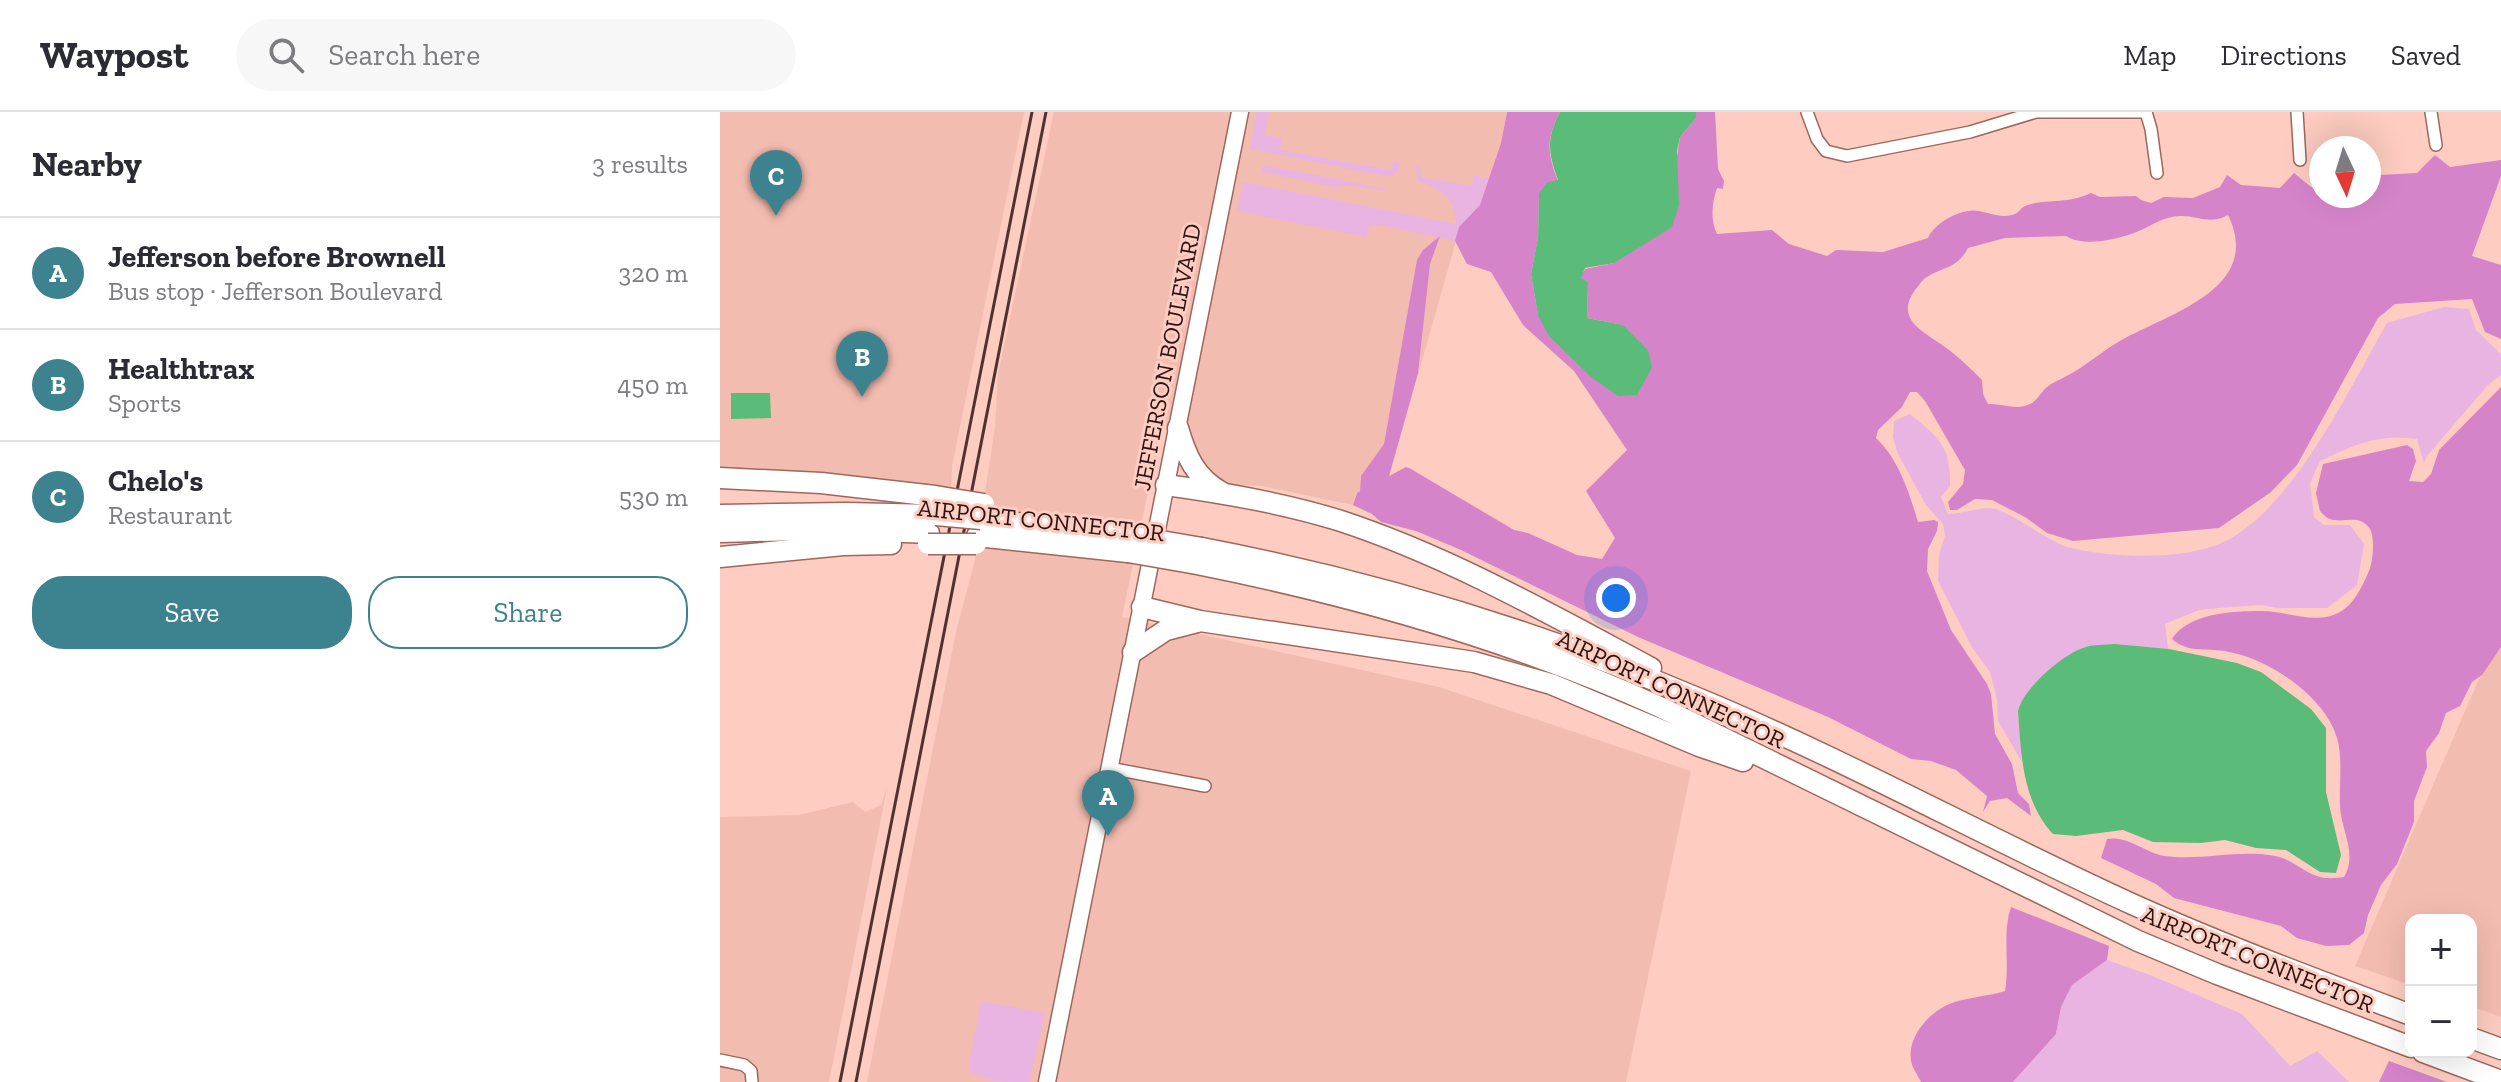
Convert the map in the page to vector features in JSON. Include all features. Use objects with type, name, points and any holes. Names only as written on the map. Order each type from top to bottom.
[{"type":"highway","points":[[1178,428],[1193,468],[1208,484],[1224,494]]},
{"type":"highway","points":[[720,478],[821,483],[932,522],[979,526],[1047,514],[1127,541]]},
{"type":"highway","points":[[1166,485],[1305,511],[1397,541],[1518,597],[1750,721]]},
{"type":"highway","name":"AIRPORT CONNECTOR","points":[[720,515],[846,513],[979,526],[1051,542],[1127,541],[1200,556],[1318,572],[1456,610],[1605,662],[1750,721],[2130,903],[2251,954],[2405,1013]]},
{"type":"highway","points":[[720,557],[843,545],[932,522]]},
{"type":"highway","name":"AIRPORT CONNECTOR","points":[[720,532],[836,529],[932,522]]},
{"type":"highway","name":"AIRPORT CONNECTOR","points":[[1200,556],[1456,628],[1539,657],[1660,707],[2165,953],[2405,1045]]},
{"type":"highway","points":[[1142,607],[1200,621],[1447,656],[1500,668],[1584,696],[1699,746],[1819,787]]},
{"type":"highway","points":[[1133,652],[1166,630],[1200,621]]},
{"type":"highway","points":[[2477,1040],[2501,1049]]},
{"type":"highway","points":[[2439,1058],[2501,1081]]},
{"type":"main road","name":"JEFFERSON BOULEVARD","points":[[1047,1082],[1240,112]]},
{"type":"street","points":[[1807,112],[1817,139],[1826,151],[1847,156],[1970,132],[2036,112],[2146,112],[2157,173]]},
{"type":"street","points":[[2297,112],[2300,160]]},
{"type":"street","points":[[2431,112],[2436,145]]},
{"type":"street","points":[[1109,768],[1205,786]]},
{"type":"street","points":[[720,1060],[744,1065],[752,1076]]},
{"type":"shaded area","points":[[720,112],[1024,112],[952,466],[951,494],[720,474]]},
{"type":"shaded area","points":[[1054,112],[1507,112],[1501,143],[1480,206],[1460,227],[1389,477],[1361,476],[1360,491],[1356,493],[1353,505],[1262,486],[1223,484],[1204,475],[1182,429],[1162,424],[1122,617],[1439,687],[1691,771],[1626,1082],[867,1082],[956,632],[975,560],[995,427],[998,374]]},
{"type":"shaded area","points":[[1257,112],[1269,112],[1264,135],[1282,138],[1280,150],[1391,170],[1393,162],[1400,163],[1398,171],[1389,177],[1250,149]]},
{"type":"shaded area","points":[[1507,112],[1560,112],[1552,130],[1550,146],[1558,181],[1539,193],[1538,238],[1531,274],[1538,315],[1623,325],[1587,318],[1588,282],[1580,278],[1585,269],[1614,263],[1676,163],[1680,137],[1696,118],[1696,112],[1715,112],[1718,169],[1724,181],[1723,189],[1717,188],[1713,205],[1713,223],[1717,234],[1772,230],[1789,244],[1827,256],[1836,250],[1883,252],[1928,238],[1942,222],[1965,211],[2010,215],[2025,206],[2073,199],[2091,193],[2100,197],[2136,196],[2151,203],[2164,197],[2193,198],[2220,187],[2227,175],[2241,185],[2280,188],[2294,173],[2309,185],[2309,208],[2381,208],[2381,175],[2417,173],[2435,155],[2450,167],[2501,160],[2501,176],[2472,256],[2501,265],[2501,339],[2485,332],[2472,299],[2395,304],[2378,318],[2297,465],[2271,492],[2219,528],[2073,541],[2047,533],[2025,517],[1992,500],[1975,499],[1957,510],[1950,510],[1948,502],[1963,484],[1965,470],[1925,401],[1917,392],[1910,392],[1902,407],[1878,430],[1876,438],[1897,466],[1918,522],[1938,522],[1928,549],[1927,571],[1951,630],[1987,684],[1995,734],[2012,764],[2018,793],[2029,804],[2031,816],[2007,798],[1990,801],[1983,812],[1987,796],[1956,770],[1931,761],[1911,759],[1828,717],[1638,637],[1461,550],[1416,531],[1381,522],[1353,505],[1360,491],[1361,476],[1384,444],[1417,260],[1423,250],[1440,236],[1430,264],[1418,373],[1389,476],[1406,467],[1411,469],[1514,530],[1577,555],[1602,559],[1615,538],[1586,491],[1627,450],[1574,371],[1523,325],[1491,272],[1467,264],[1455,241],[1459,227],[1480,205],[1501,143]],"holes":[[[2228,215],[2236,241],[2233,262],[2223,280],[2206,295],[2114,345],[2050,385],[2025,406],[1988,404],[1983,394],[1982,380],[1914,324],[1908,309],[1909,300],[1923,280],[1953,265],[1968,248],[2005,238],[2066,236],[2081,241],[2099,241],[2134,233],[2174,217],[2210,220]]]},
{"type":"shaded area","points":[[1560,112],[1696,112],[1696,118],[1680,137],[1677,151],[1679,205],[1672,227],[1614,263],[1585,268],[1581,278],[1588,282],[1587,318],[1623,325],[1648,350],[1652,367],[1637,395],[1618,396],[1591,377],[1549,336],[1538,315],[1531,274],[1538,238],[1539,193],[1548,182],[1558,180],[1550,146],[1552,130]]},
{"type":"shaded area","points":[[1263,165],[1387,191],[1348,185],[1334,187],[1261,172]]},
{"type":"shaded area","points":[[1416,166],[1420,167],[1421,177],[1471,186],[1474,175],[1488,179],[1480,206],[1460,227],[1455,241],[1380,225],[1370,226],[1366,237],[1237,211],[1243,182],[1456,224],[1449,200],[1417,180]]},
{"type":"shaded area","points":[[2444,307],[2469,309],[2476,330],[2501,354],[2501,375],[2488,385],[2426,457],[2424,464],[2417,439],[2378,439],[2320,461],[2310,483],[2314,517],[2324,525],[2350,525],[2364,544],[2357,585],[2327,608],[2262,605],[2199,610],[2165,624],[2168,649],[2115,644],[2020,703],[2022,762],[1998,721],[1990,672],[1973,649],[1938,581],[1939,554],[1945,536],[1943,524],[1926,505],[1898,454],[1893,437],[1894,421],[1910,414],[1941,444],[1950,472],[1950,486],[1941,497],[1948,514],[1985,508],[1998,510],[2062,545],[2088,551],[2149,556],[2191,552],[2226,541],[2251,524],[2275,501],[2318,443],[2387,323]]},
{"type":"shaded area","points":[[2501,387],[2501,647],[2482,675],[2472,682],[2460,706],[2446,713],[2439,733],[2426,751],[2427,767],[2414,801],[2414,822],[2397,864],[2381,885],[2364,933],[2349,945],[2326,946],[2297,938],[2281,926],[2174,898],[2156,884],[2101,858],[2107,839],[2115,838],[2165,856],[2261,854],[2287,860],[2320,877],[2344,877],[2349,851],[2340,806],[2339,746],[2330,722],[2320,708],[2292,681],[2258,661],[2224,651],[2190,648],[2172,639],[2189,624],[2212,615],[2262,611],[2318,618],[2342,611],[2356,596],[2369,571],[2373,538],[2370,529],[2361,521],[2330,519],[2320,511],[2316,493],[2323,464],[2407,445],[2413,449],[2416,461],[2409,481],[2423,482],[2431,474],[2439,450]]},
{"type":"shaded area","points":[[731,393],[770,393],[771,418],[731,419]]},
{"type":"shaded area","points":[[2115,644],[2169,649],[2237,663],[2261,672],[2311,709],[2326,728],[2326,792],[2341,855],[2336,873],[2320,872],[2286,850],[2256,848],[2225,840],[2153,842],[2123,830],[2076,836],[2053,834],[2029,792],[2022,760],[2018,711],[2035,683],[2065,658],[2087,647]]},
{"type":"shaded area","points":[[2501,646],[2501,1017],[2477,1008],[2477,914],[2405,914],[2405,983],[2355,966],[2478,681]]},
{"type":"shaded area","points":[[887,788],[829,1082],[720,1082],[720,817],[799,815],[853,802],[865,812],[881,805]]},
{"type":"shaded area","points":[[2011,907],[2109,946],[2107,960],[2072,985],[2061,1007],[2056,1034],[2013,1082],[1921,1082],[1912,1065],[1912,1045],[1929,1018],[1955,1002],[2005,991],[2007,928]]},
{"type":"shaded area","points":[[2107,960],[2242,1014],[2290,1066],[2317,1051],[2349,1082],[2013,1082],[2056,1034],[2061,1007],[2072,985]]},
{"type":"shaded area","points":[[981,1001],[1045,1013],[1029,1082],[990,1079],[970,1071]]},
{"type":"shaded area","points":[[2389,1061],[2447,1082],[2379,1082]]},
{"type":"railway","points":[[840,1082],[1032,112]]},
{"type":"railway","points":[[856,1082],[1046,112]]},
{"type":"place","name":"Chelo's","points":[[776,216]]},
{"type":"place","name":"Healthtrax","points":[[862,397]]},
{"type":"place","name":"Jefferson before Brownell","points":[[1108,836]]}]
